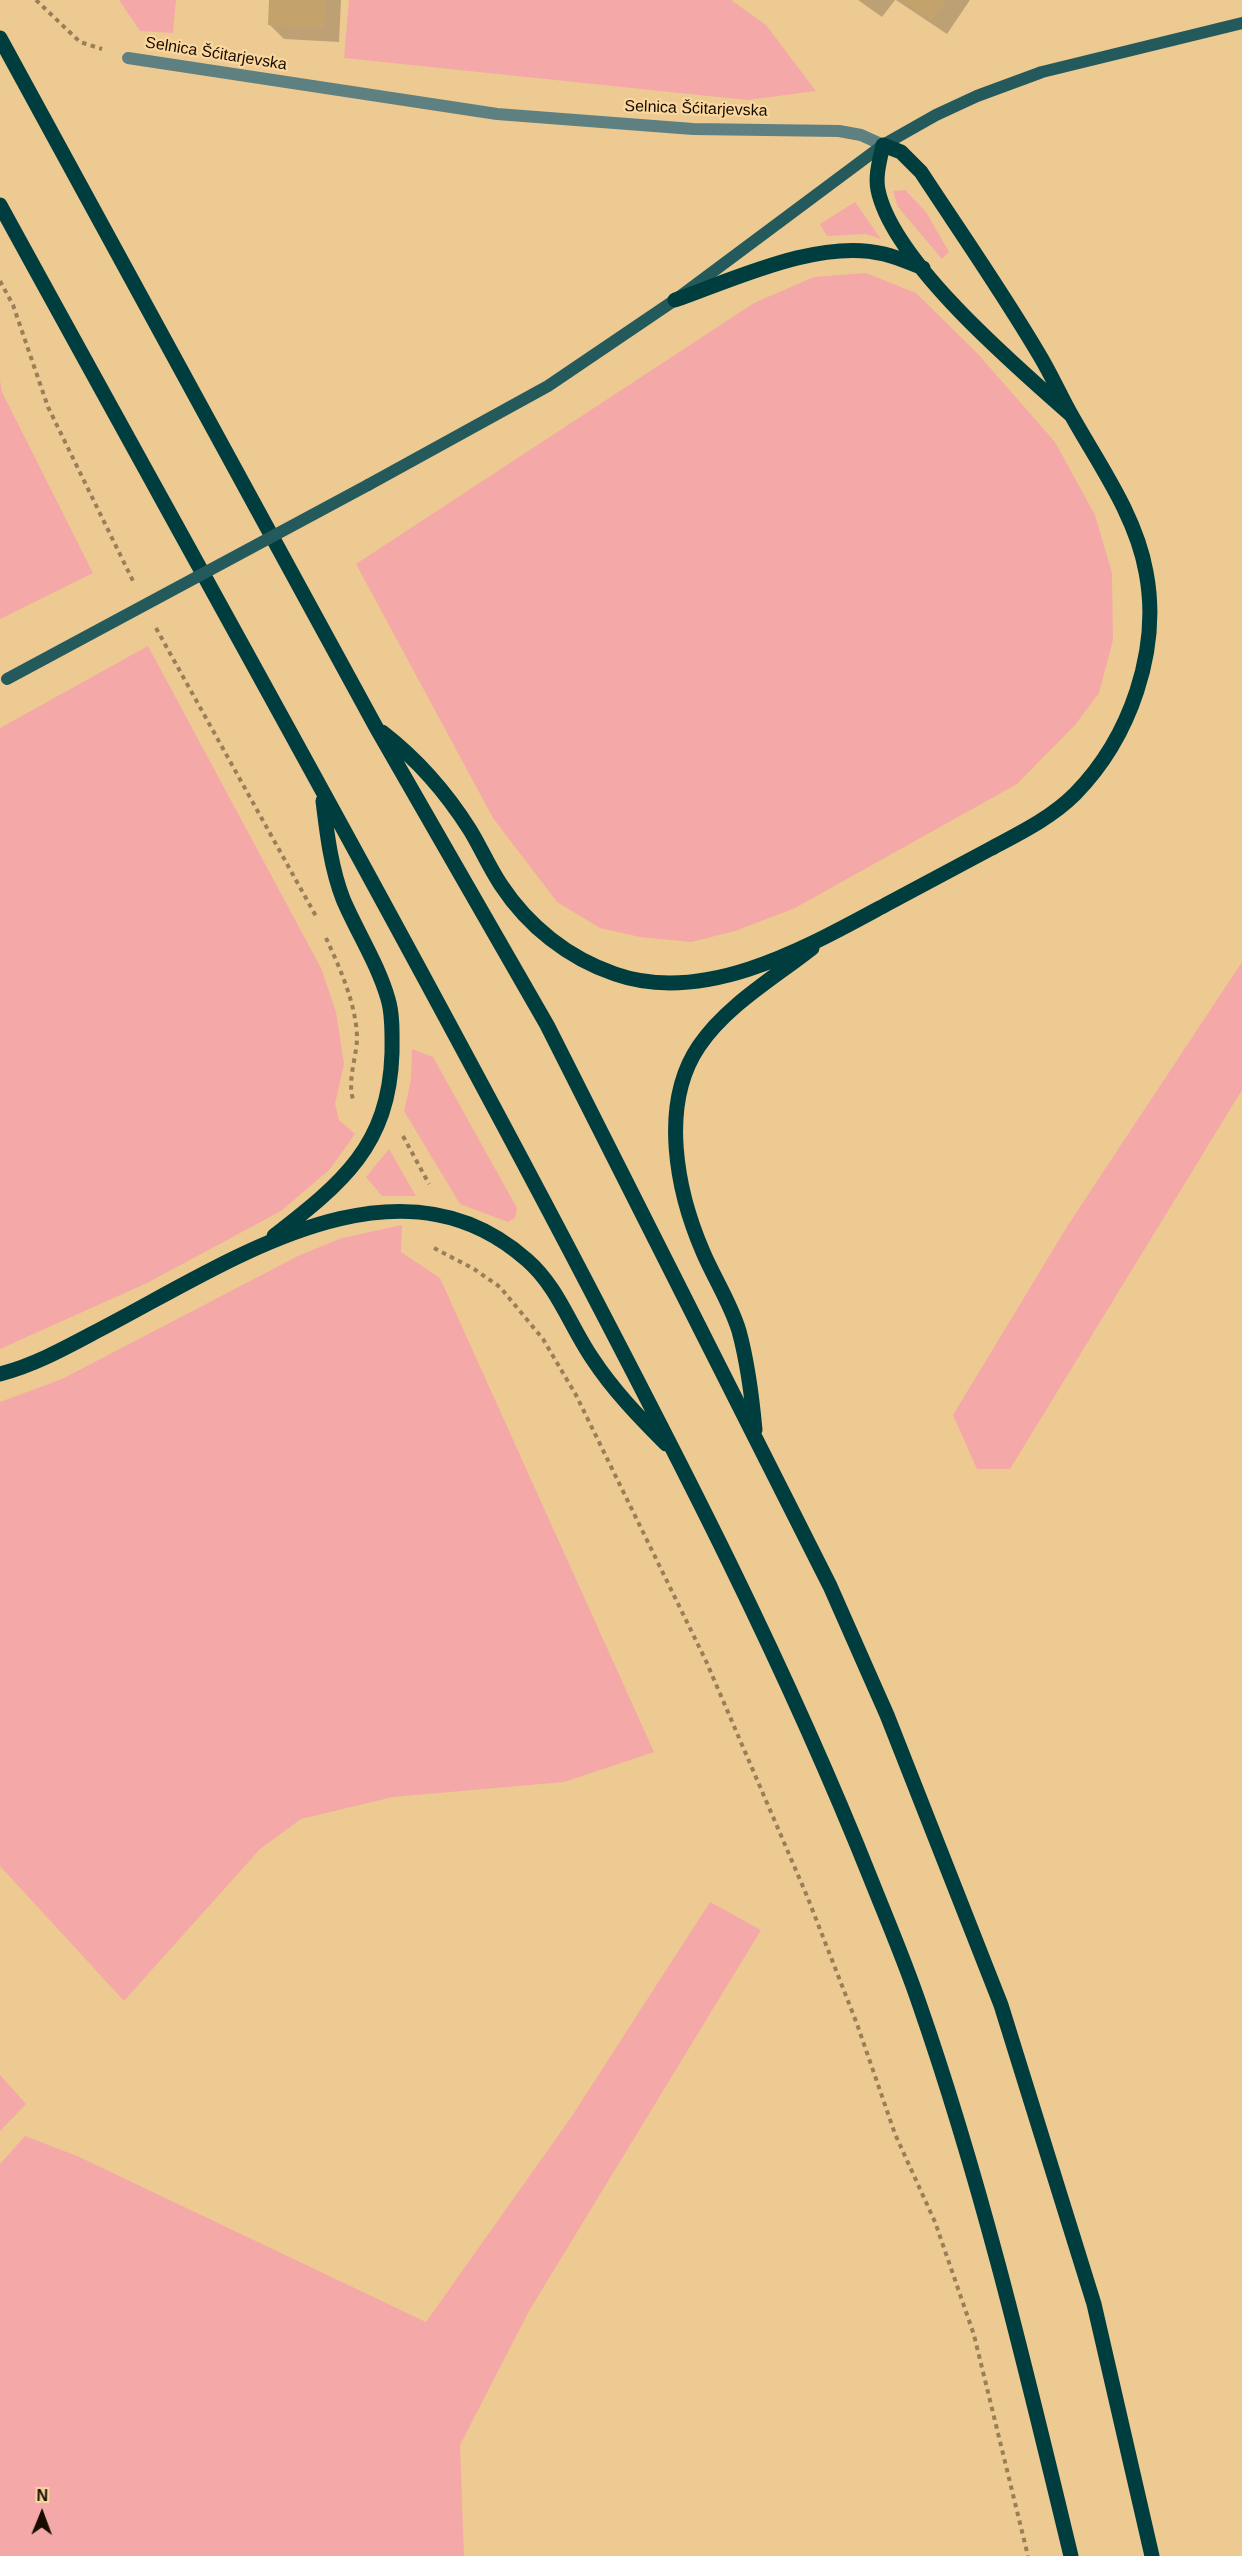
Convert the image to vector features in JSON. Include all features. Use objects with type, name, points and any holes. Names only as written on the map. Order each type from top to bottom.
[{"type":"main road","points":[[0,38],[377,729],[547,1025],[830,1586],[887,1715],[1001,2005],[1094,2304],[1152,2556]]},
{"type":"main road","points":[[377,729],[406,750],[433,780],[470,830],[499,882],[533,924],[555,943],[582,960],[617,975],[665,983],[707,979],[750,968],[826,936],[1038,824],[1074,795],[1104,758],[1129,715],[1144,661],[1148,634],[1147,573],[1134,531],[1105,472],[1040,356],[921,172],[901,152],[883,145],[878,188],[884,210],[900,239],[959,310],[1005,356],[1071,415]]},
{"type":"main road","points":[[0,205],[468,1057],[676,1455],[776,1658],[843,1809],[918,1998],[971,2163],[1008,2295],[1071,2556]]},
{"type":"main road","points":[[675,300],[806,256],[845,250],[883,253],[923,268]]},
{"type":"main road","points":[[0,1374],[46,1358],[267,1242],[325,1196],[351,1170],[370,1142],[380,1119],[391,1078],[392,1040],[388,999],[343,898],[329,850],[322,791]]},
{"type":"main road","points":[[756,1439],[750,1380],[738,1329],[686,1210],[678,1159],[676,1114],[683,1080],[699,1047],[712,1030],[738,1004],[826,936]]},
{"type":"main road","points":[[267,1242],[359,1214],[393,1209],[429,1213],[480,1227],[508,1243],[530,1263],[560,1300],[591,1357],[627,1405],[676,1455]]},
{"type":"street","points":[[4,680],[548,386],[675,300],[883,145],[957,105],[1042,72],[1242,23]]},
{"type":"lane","name":"Selnica Šćitarjevska","points":[[128,58],[497,114],[693,129],[839,130],[861,135],[883,145]]},
{"type":"path","points":[[36,0],[80,42],[128,58]]},
{"type":"path","points":[[0,280],[13,305],[48,407],[137,589]]},
{"type":"path","points":[[153,621],[320,925]]},
{"type":"path","points":[[324,934],[338,962],[352,1006],[357,1034],[352,1100],[357,1106],[398,1126],[429,1179],[429,1213],[426,1234],[429,1245],[474,1269],[500,1287],[543,1339],[576,1395],[706,1661],[807,1896],[857,2024],[895,2134],[935,2222],[974,2335],[1028,2556]]},
{"type":"shaded area","points":[[119,0],[176,0],[173,33],[140,31]]},
{"type":"shaded area","points":[[349,0],[731,0],[766,25],[816,91],[747,100],[344,58]]},
{"type":"shaded area","points":[[905,190],[926,212],[949,252],[942,259],[898,207],[893,191]]},
{"type":"shaded area","points":[[855,202],[881,239],[866,234],[827,236],[820,224]]},
{"type":"shaded area","points":[[866,273],[916,293],[978,354],[1055,442],[1095,515],[1112,573],[1113,640],[1099,693],[1075,725],[1017,784],[795,908],[735,931],[691,942],[640,937],[600,928],[557,902],[493,818],[356,564],[754,303],[814,277]]},
{"type":"shaded area","points":[[0,380],[2,392],[93,573],[0,619]]},
{"type":"shaded area","points":[[148,646],[321,968],[336,1012],[344,1064],[335,1104],[339,1120],[355,1134],[330,1169],[281,1211],[147,1283],[0,1349],[0,728]]},
{"type":"shaded area","points":[[1242,962],[1242,1090],[1010,1469],[977,1469],[953,1415],[1068,1225]]},
{"type":"shaded area","points":[[412,1049],[433,1057],[517,1208],[515,1218],[508,1222],[460,1204],[404,1111],[411,1080]]},
{"type":"shaded area","points":[[389,1149],[416,1196],[382,1196],[366,1177]]},
{"type":"shaded area","points":[[402,1225],[401,1252],[440,1278],[654,1752],[564,1782],[393,1797],[301,1819],[260,1849],[124,2001],[0,1866],[0,1402],[62,1379],[300,1255],[342,1238]]},
{"type":"shaded area","points":[[710,1902],[761,1930],[529,2311],[460,2445],[464,2556],[0,2556],[0,2164],[25,2136],[77,2156],[426,2322],[572,2116]]},
{"type":"shaded area","points":[[0,2075],[26,2104],[0,2131]]},
{"type":"building","points":[[269,0],[326,0],[324,28],[268,25]]},
{"type":"building","points":[[901,0],[946,0],[932,20]]}]
